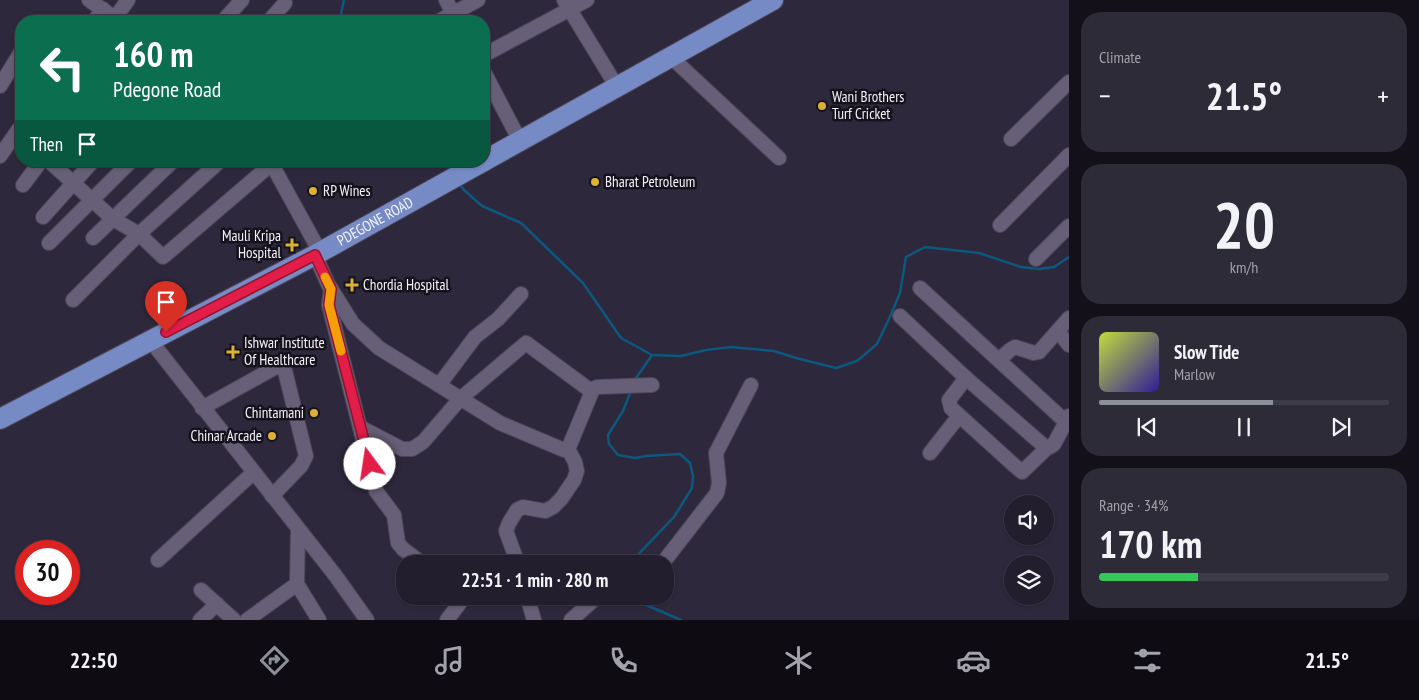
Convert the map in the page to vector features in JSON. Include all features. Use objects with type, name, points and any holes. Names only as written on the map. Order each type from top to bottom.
[{"type":"highway","name":"PDEGONE ROAD","points":[[490,158],[670,57],[749,6],[773,0]]},
{"type":"highway","name":"PDEGONE ROAD","points":[[0,419],[318,254],[474,167]]},
{"type":"street","points":[[89,0],[110,15]]},
{"type":"street","points":[[120,15],[128,0]]},
{"type":"street","points":[[228,15],[242,0]]},
{"type":"street","points":[[446,0],[454,15]]},
{"type":"street","points":[[458,15],[478,0]]},
{"type":"street","points":[[490,51],[567,5],[584,1]]},
{"type":"street","points":[[274,15],[285,2]]},
{"type":"street","points":[[567,5],[617,87]]},
{"type":"street","points":[[98,15],[102,9]]},
{"type":"street","points":[[670,57],[779,158]]},
{"type":"street","points":[[0,86],[15,62]]},
{"type":"street","points":[[1010,139],[1069,82]]},
{"type":"street","points":[[490,84],[520,141]]},
{"type":"street","points":[[0,156],[15,135]]},
{"type":"street","points":[[1000,225],[1069,155]]},
{"type":"street","points":[[23,185],[36,167]]},
{"type":"street","points":[[56,167],[114,218],[139,234],[163,257],[267,167]]},
{"type":"street","points":[[43,217],[88,167]]},
{"type":"street","points":[[49,243],[125,167]]},
{"type":"street","points":[[93,238],[167,167]]},
{"type":"street","points":[[73,300],[139,234],[213,167]]},
{"type":"street","points":[[275,167],[318,254],[331,289],[353,324],[379,348],[500,423],[564,450],[568,449]]},
{"type":"street","points":[[1036,258],[1069,226]]},
{"type":"street","points":[[920,288],[999,360],[1068,419],[1054,444],[1048,447],[1022,472],[951,408],[949,400],[966,378]]},
{"type":"street","points":[[331,289],[329,305],[376,491],[394,515],[398,543],[411,555]]},
{"type":"street","points":[[439,384],[475,337],[498,318],[521,294]]},
{"type":"street","points":[[900,316],[966,378],[1044,446],[1048,447]]},
{"type":"street","points":[[999,360],[1015,347],[1034,353],[1039,352],[1069,318]]},
{"type":"street","points":[[1058,331],[1069,344]]},
{"type":"street","points":[[150,340],[367,620]]},
{"type":"street","points":[[360,427],[402,449],[412,449],[422,442],[460,399],[526,343],[591,391]]},
{"type":"street","points":[[202,408],[276,367],[286,371],[306,456],[301,466],[272,496]]},
{"type":"street","points":[[515,555],[506,531],[508,523],[517,510],[523,507],[545,511],[553,507],[574,480],[577,471],[575,462],[568,449],[591,391],[597,387],[647,385]]},
{"type":"street","points":[[669,555],[716,493],[719,486],[716,462],[718,446],[751,385]]},
{"type":"street","points":[[930,453],[959,416]]},
{"type":"street","points":[[158,560],[253,473]]},
{"type":"street","points":[[298,529],[297,584],[319,620]]},
{"type":"street","points":[[247,620],[297,584]]},
{"type":"street","points":[[201,590],[234,620]]},
{"type":"street","points":[[200,620],[217,604]]},
{"type":"street","points":[[447,620],[458,605]]},
{"type":"street","points":[[530,605],[534,620]]},
{"type":"street","points":[[571,620],[588,605]]},
{"type":"waterway","points":[[341,15],[344,0]]},
{"type":"waterway","points":[[459,183],[482,206],[521,223],[583,283],[621,338],[652,355],[681,356],[731,347],[774,351],[836,368],[857,361],[877,344],[900,293],[906,257],[925,247],[979,253],[1021,267],[1039,269],[1054,267],[1069,257]]},
{"type":"waterway","points":[[634,381],[652,355]]},
{"type":"waterway","points":[[631,391],[623,411],[608,435],[609,444],[618,455],[635,458],[680,454],[690,463],[693,476],[692,488],[674,517],[638,555]]},
{"type":"waterway","points":[[646,605],[681,620]]},
{"type":"slow traffic","points":[[325,277],[331,289],[329,305],[341,351]]},
{"type":"place","name":"Wani Brothers Turf Cricket","points":[[822,106]]},
{"type":"place","name":"Bharat Petroleum","points":[[595,182]]},
{"type":"place","name":"RP Wines","points":[[313,191]]},
{"type":"place","name":"Mauli Kripa Hospital","points":[[292,245]]},
{"type":"place","name":"Chordia Hospital","points":[[352,285]]},
{"type":"place","name":"Ishwar Institute Of Healthcare","points":[[233,352]]},
{"type":"place","name":"Chintamani","points":[[314,413]]},
{"type":"place","name":"Chinar Arcade","points":[[272,436]]},
{"type":"route","points":[[166,332],[315,255],[331,289],[329,305],[370,464]]}]
